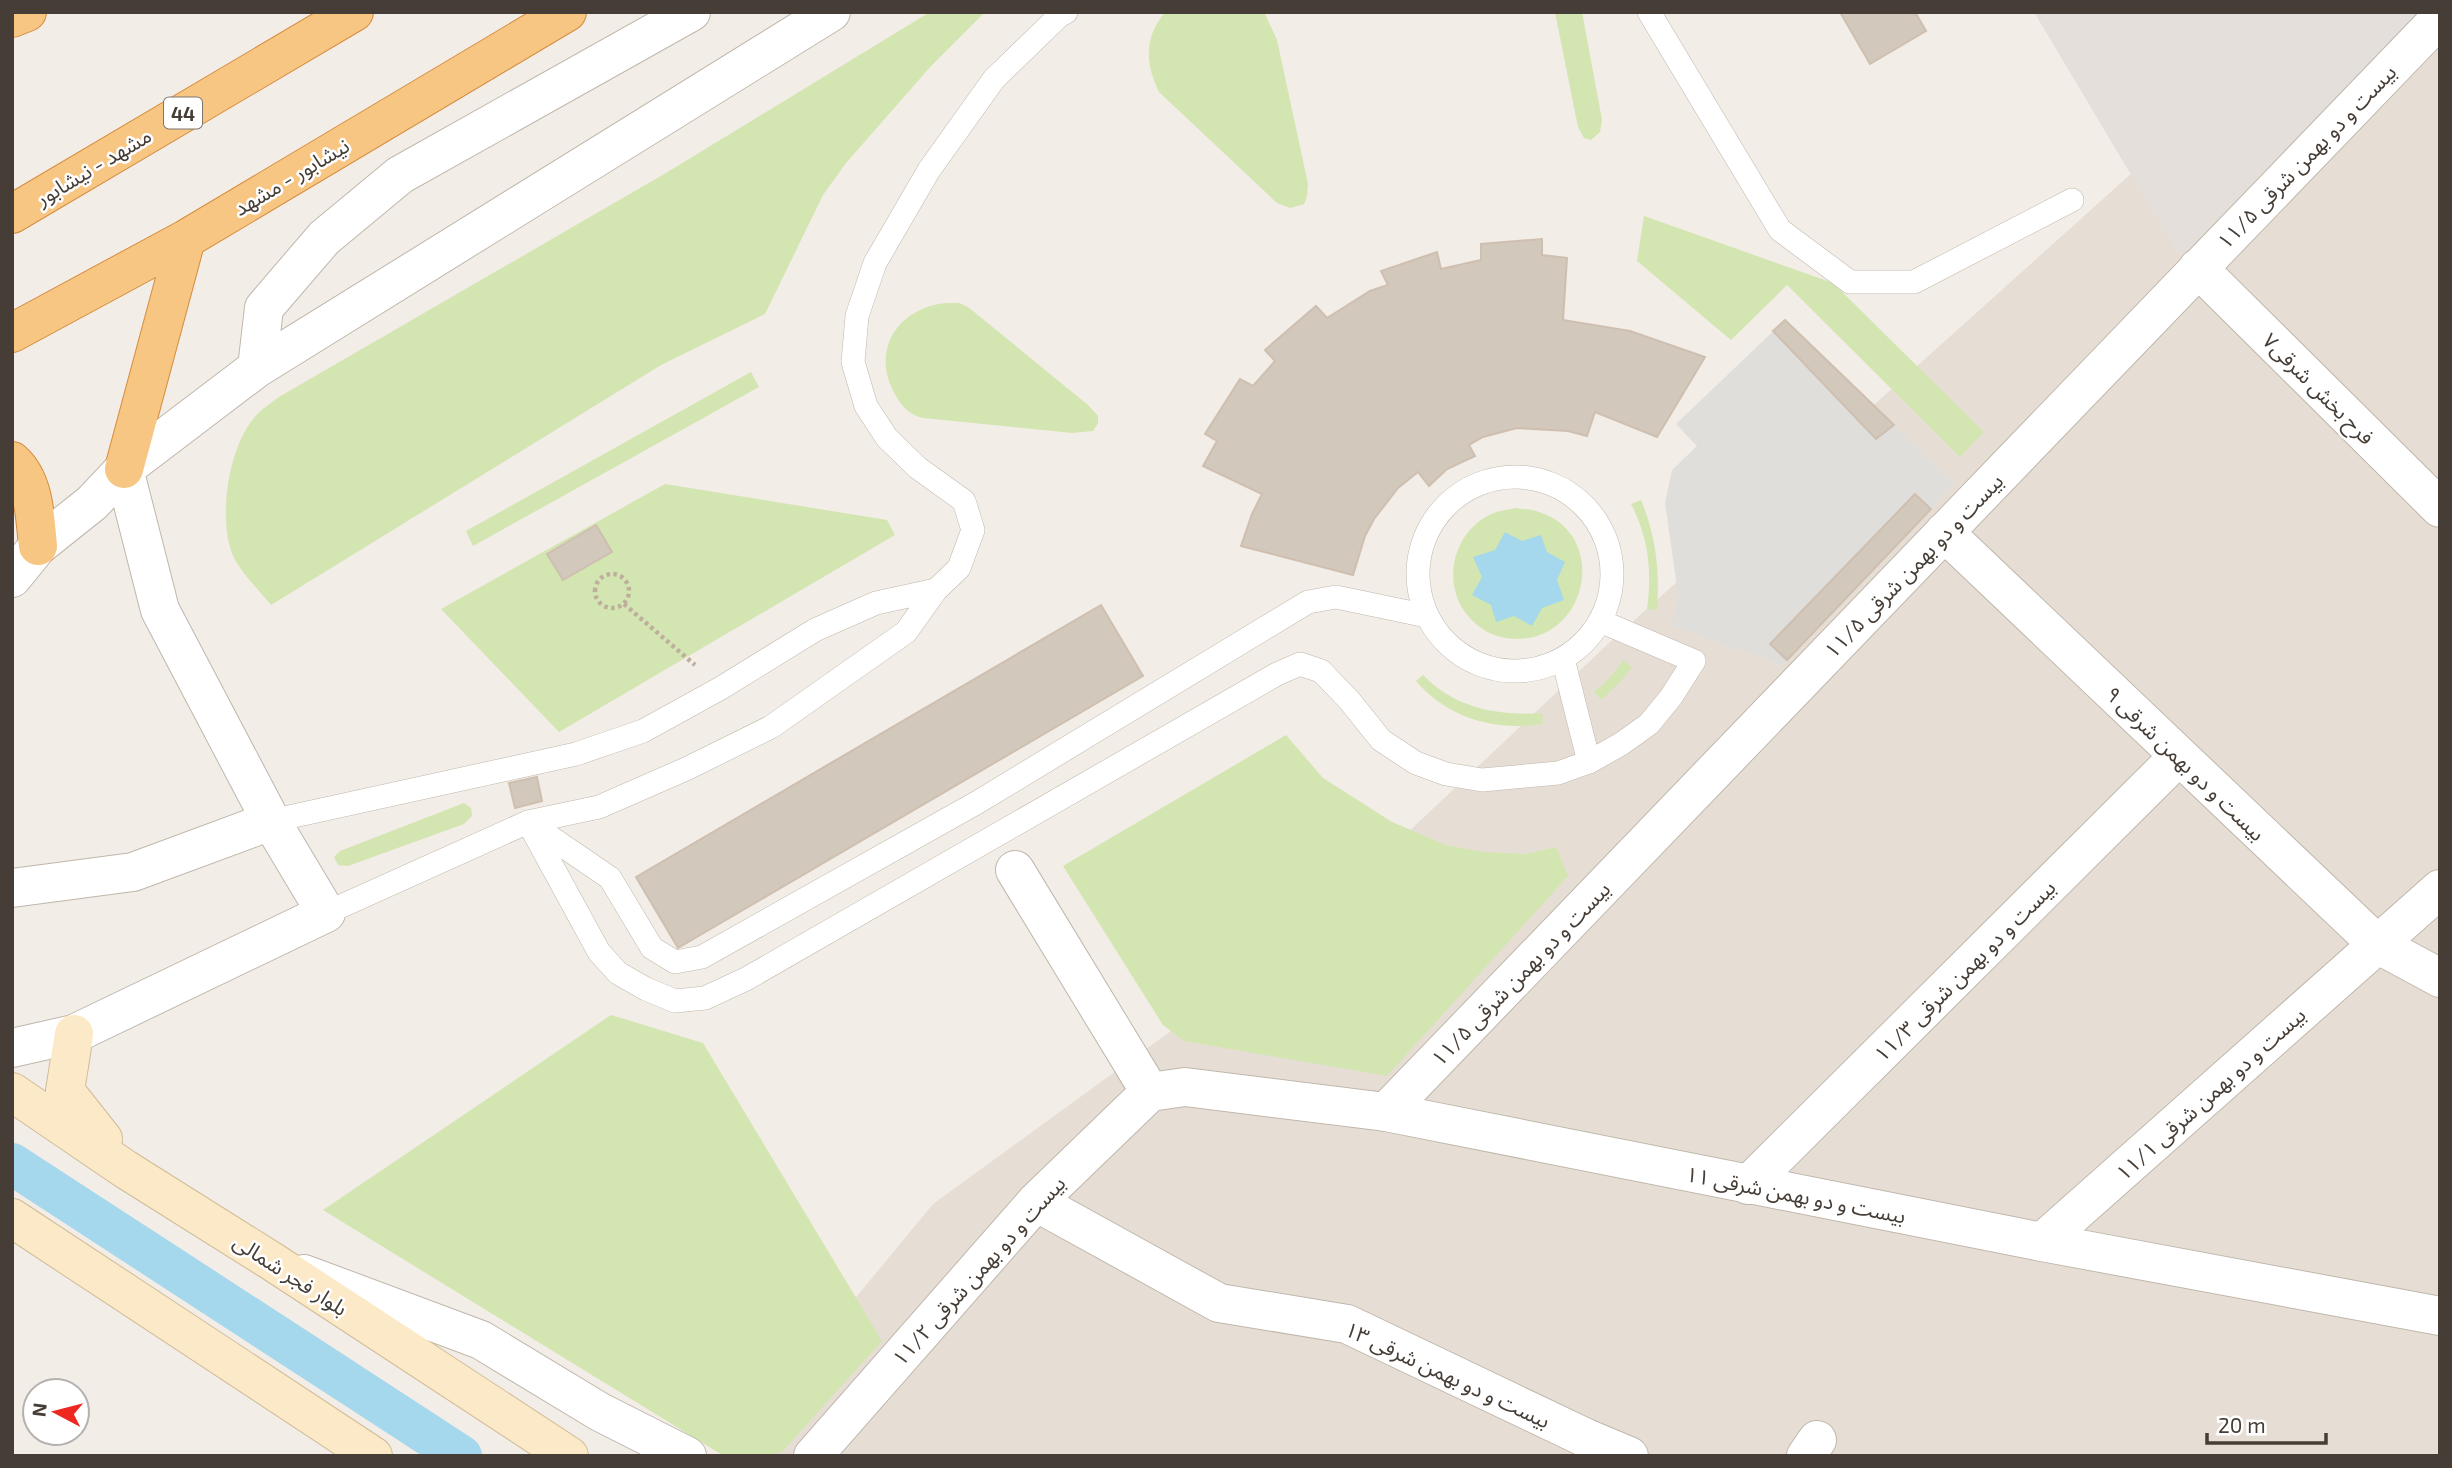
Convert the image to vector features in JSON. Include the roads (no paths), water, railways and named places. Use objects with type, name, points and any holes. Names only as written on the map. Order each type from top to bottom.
[{"type":"highway","points":[[12,18],[27,12]]},
{"type":"highway","name":"مشهد - نیشابور","points":[[12,214],[354,12]]},
{"type":"highway","name":"نیشابور - مشهد","points":[[12,333],[186,239],[566,12]]},
{"type":"highway","points":[[124,469],[186,239]]},
{"type":"highway","points":[[12,461],[21,469],[32,499],[38,546]]},
{"type":"main road","points":[[74,1034],[65,1091],[125,1168]]},
{"type":"main road","name":"بلوار فجر شمالی","points":[[12,1092],[569,1456]]},
{"type":"main road","points":[[12,1218],[373,1456]]},
{"type":"street","points":[[257,368],[264,308],[324,238],[400,175],[691,12]]},
{"type":"street","points":[[12,578],[38,546],[92,503],[124,469],[257,368],[831,12]]},
{"type":"street","name":"بیست و دو بهمن شرقی ۱۱/۵","points":[[1386,1112],[2440,18]]},
{"type":"street","name":"فرح بخش شرقی۷","points":[[2198,268],[2440,508]]},
{"type":"street","points":[[12,1048],[74,1034],[326,913],[271,821],[160,610],[124,469]]},
{"type":"street","name":"بیست و دو بهمن شرقی ۹","points":[[1944,532],[2377,944],[2440,978]]},
{"type":"street","name":"بیست و دو بهمن شرقی ۱۱/۳","points":[[1748,1185],[2179,756]]},
{"type":"street","points":[[12,888],[133,872],[271,821]]},
{"type":"street","points":[[1016,870],[1150,1092]]},
{"type":"street","name":"بیست و دو بهمن شرقی ۱۱/۱","points":[[2042,1242],[2440,889]]},
{"type":"street","name":"بیست و دو بهمن شرقی ۱۱","points":[[1150,1092],[1185,1087],[1386,1112],[2042,1242],[2440,1315]]},
{"type":"street","name":"بیست و دو بهمن شرقی ۱۱/۲","points":[[813,1456],[1036,1202],[1150,1092]]},
{"type":"street","name":"بیست و دو بهمن شرقی ۱۳","points":[[1036,1202],[1219,1303],[1347,1324],[1580,1447],[1629,1456]]},
{"type":"street","points":[[273,1262],[481,1340],[600,1412],[687,1456]]},
{"type":"lane","points":[[326,913],[528,822],[599,807],[687,769],[771,727],[906,632],[936,590],[959,568],[973,530],[964,501],[918,468],[887,438],[866,406],[853,362],[857,316],[875,263],[929,170],[994,79],[1066,12]]},
{"type":"lane","points":[[1649,12],[1780,229],[1850,282],[1914,282],[2072,200]]},
{"type":"lane","points":[[1503,477],[1534,478],[1563,489],[1587,507],[1604,532],[1612,562],[1611,593],[1601,621],[1585,643],[1563,659],[1533,671],[1501,671],[1471,661],[1446,643],[1427,616],[1419,587],[1420,556],[1430,527],[1449,503],[1474,486],[1503,477]]},
{"type":"lane","points":[[271,821],[576,754],[643,731],[827,625],[876,603],[936,590]]},
{"type":"lane","points":[[528,822],[610,878],[652,948],[675,962],[702,957],[978,802],[1308,602],[1336,597],[1427,616]]},
{"type":"lane","points":[[528,822],[599,952],[618,973],[675,1001],[705,998],[746,979],[1277,674],[1300,664],[1321,671],[1349,699],[1381,740],[1416,763],[1446,774],[1482,780],[1558,773],[1589,762],[1649,724],[1671,697],[1694,661],[1601,621]]},
{"type":"lane","points":[[1563,659],[1589,762]]},
{"type":"water","points":[[1505,532],[1522,541],[1541,535],[1547,552],[1565,562],[1557,580],[1564,600],[1542,608],[1532,626],[1514,616],[1496,622],[1491,605],[1472,595],[1482,577],[1473,557],[1495,550]]},
{"type":"waterway","points":[[12,1164],[461,1456]]}]
